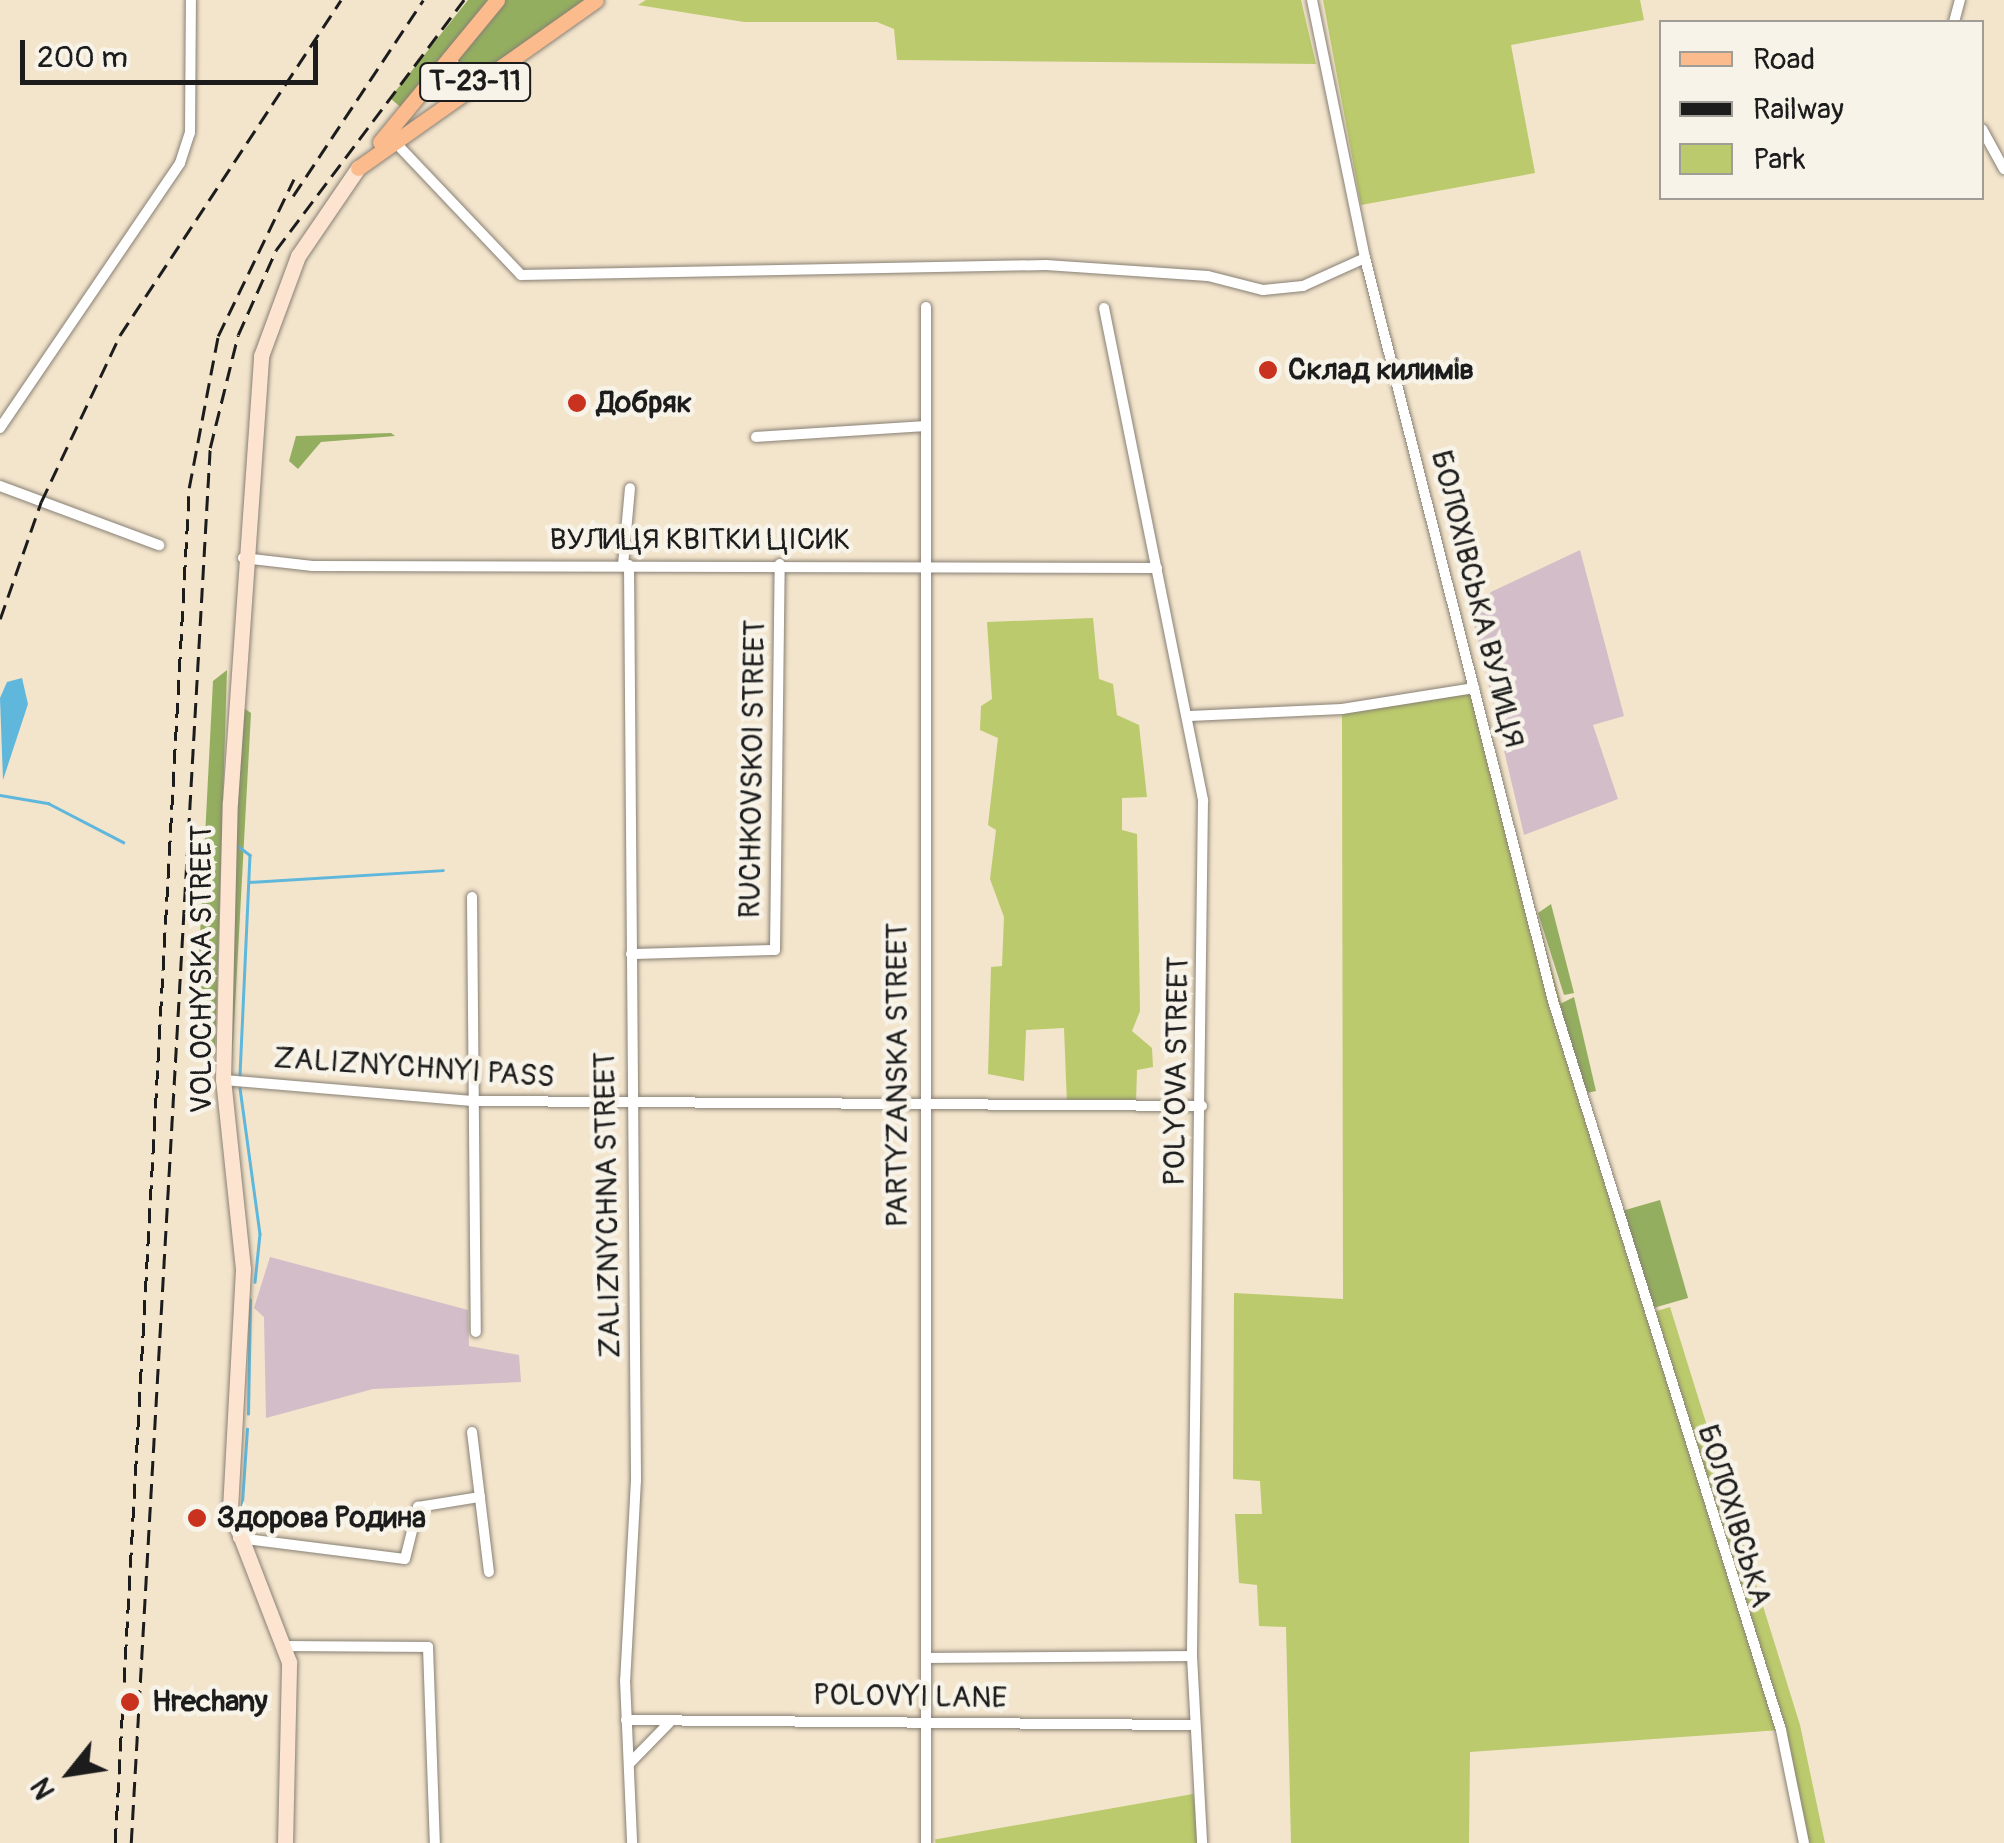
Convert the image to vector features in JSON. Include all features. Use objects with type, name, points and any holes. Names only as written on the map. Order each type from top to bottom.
[{"type":"main road","name":"Т-23-11","points":[[390,136],[497,0]]},
{"type":"main road","name":"Т-23-11","points":[[390,136],[596,0]]},
{"type":"main road","points":[[448,58],[454,72],[478,80]]},
{"type":"main road","name":"VOLOCHYSKA STREET","points":[[285,1843],[285,1646],[237,1538],[230,1509],[243,1269],[223,1080],[250,429],[270,322],[298,256],[358,168],[390,136]]},
{"type":"street","points":[[0,428],[180,163],[190,132],[191,0]]},
{"type":"street","name":"БОЛОХІВСЬКА ВУЛИЦЯ","points":[[1312,0],[1364,258],[1612,1206]]},
{"type":"street","points":[[1984,133],[2004,169]]},
{"type":"street","points":[[390,136],[521,275],[1046,265],[1208,276],[1263,290],[1303,286],[1364,258]]},
{"type":"street","name":"PARTYZANSKA STREET","points":[[926,307],[927,1658],[931,1722],[926,1843]]},
{"type":"street","name":"POLYOVA STREET","points":[[1104,308],[1190,716],[1204,800],[1192,1656],[1202,1843]]},
{"type":"street","points":[[756,438],[925,426]]},
{"type":"street","points":[[0,486],[160,545]]},
{"type":"street","name":"ZALIZNYCHNA STREET","points":[[630,488],[626,565],[636,1480],[626,1720],[632,1843]]},
{"type":"street","name":"ВУЛИЦЯ КВІТКИ ЦІСИК","points":[[243,558],[1157,568]]},
{"type":"street","name":"RUCHKOVSKOI STREET","points":[[631,954],[776,950],[780,564]]},
{"type":"street","points":[[1190,716],[1342,710],[1474,688]]},
{"type":"street","points":[[472,897],[476,1332]]},
{"type":"street","name":"ZALIZNYCHNYI PASS","points":[[223,1080],[473,1101],[1202,1106]]},
{"type":"street","name":"БОЛОХІВСЬКА","points":[[1612,1206],[1782,1730],[1804,1843]]},
{"type":"street","points":[[472,1432],[489,1572]]},
{"type":"street","points":[[237,1538],[405,1558],[418,1507],[480,1497]]},
{"type":"street","points":[[285,1646],[428,1648],[434,1843]]},
{"type":"street","points":[[927,1658],[1192,1656]]},
{"type":"street","name":"POLOVYI LANE","points":[[626,1720],[1194,1725]]},
{"type":"street","points":[[628,1773],[638,1747],[675,1720]]},
{"type":"shaded area","points":[[1580,550],[1624,716],[1593,725],[1618,799],[1524,835],[1472,615],[1491,592]]},
{"type":"shaded area","points":[[270,1257],[468,1310],[469,1346],[519,1355],[521,1382],[373,1389],[266,1418],[264,1317],[254,1308]]},
{"type":"green space","points":[[468,0],[587,0],[481,73],[449,59],[405,111],[390,98]]},
{"type":"green space","points":[[646,0],[1301,0],[1316,64],[897,60],[894,29],[877,22],[744,22],[638,5]]},
{"type":"green space","points":[[1323,0],[1640,0],[1644,20],[1511,45],[1535,173],[1361,205]]},
{"type":"green space","points":[[296,436],[395,436],[321,442],[298,469],[289,461]]},
{"type":"green space","points":[[1093,618],[1099,679],[1113,684],[1117,715],[1139,725],[1147,797],[1122,798],[1122,830],[1137,834],[1140,1011],[1132,1031],[1152,1048],[1153,1067],[1137,1070],[1136,1103],[1067,1104],[1064,1028],[1026,1030],[1024,1081],[988,1074],[991,967],[1002,966],[1004,917],[990,879],[996,830],[988,825],[998,738],[980,730],[981,706],[992,699],[987,622]]},
{"type":"green space","points":[[227,670],[215,1055],[207,1066],[199,954],[213,681]]},
{"type":"green space","points":[[1474,688],[1647,1314],[1670,1307],[1800,1725],[1825,1843],[1804,1843],[1781,1730],[1470,1752],[1469,1843],[1291,1843],[1286,1627],[1259,1626],[1257,1585],[1239,1583],[1235,1514],[1262,1514],[1260,1481],[1233,1479],[1234,1293],[1343,1299],[1342,709]]},
{"type":"green space","points":[[245,709],[251,713],[232,1062],[238,712]]},
{"type":"green space","points":[[1551,904],[1574,993],[1564,995],[1538,913]]},
{"type":"green space","points":[[1574,997],[1596,1091],[1583,1094],[1560,1004]]},
{"type":"green space","points":[[1660,1200],[1688,1298],[1652,1309],[1623,1210]]},
{"type":"green space","points":[[1193,1794],[1202,1843],[936,1843],[935,1839]]},
{"type":"water","points":[[22,678],[28,704],[3,780],[0,698],[7,682]]},
{"type":"waterway","points":[[0,795],[48,803],[123,842]]},
{"type":"waterway","points":[[238,846],[250,855],[240,1077]]},
{"type":"waterway","points":[[249,882],[443,870]]},
{"type":"waterway","points":[[240,1088],[260,1234],[255,1282]]},
{"type":"waterway","points":[[248,1414],[250,1300]]},
{"type":"waterway","points":[[241,1517],[247,1429]]},
{"type":"railway","points":[[0,619],[41,502],[120,335],[341,0]]},
{"type":"railway","points":[[293,196],[423,0]]},
{"type":"railway","points":[[131,1843],[210,448],[238,335],[276,250],[464,0]]},
{"type":"railway","points":[[115,1843],[189,488],[218,336],[294,179]]},
{"type":"place","name":"Склад килимів","points":[[1268,370]]},
{"type":"place","name":"Добряк","points":[[577,403]]},
{"type":"place","name":"Здорова Родина","points":[[197,1518]]},
{"type":"place","name":"Hrechany","points":[[130,1702]]}]
